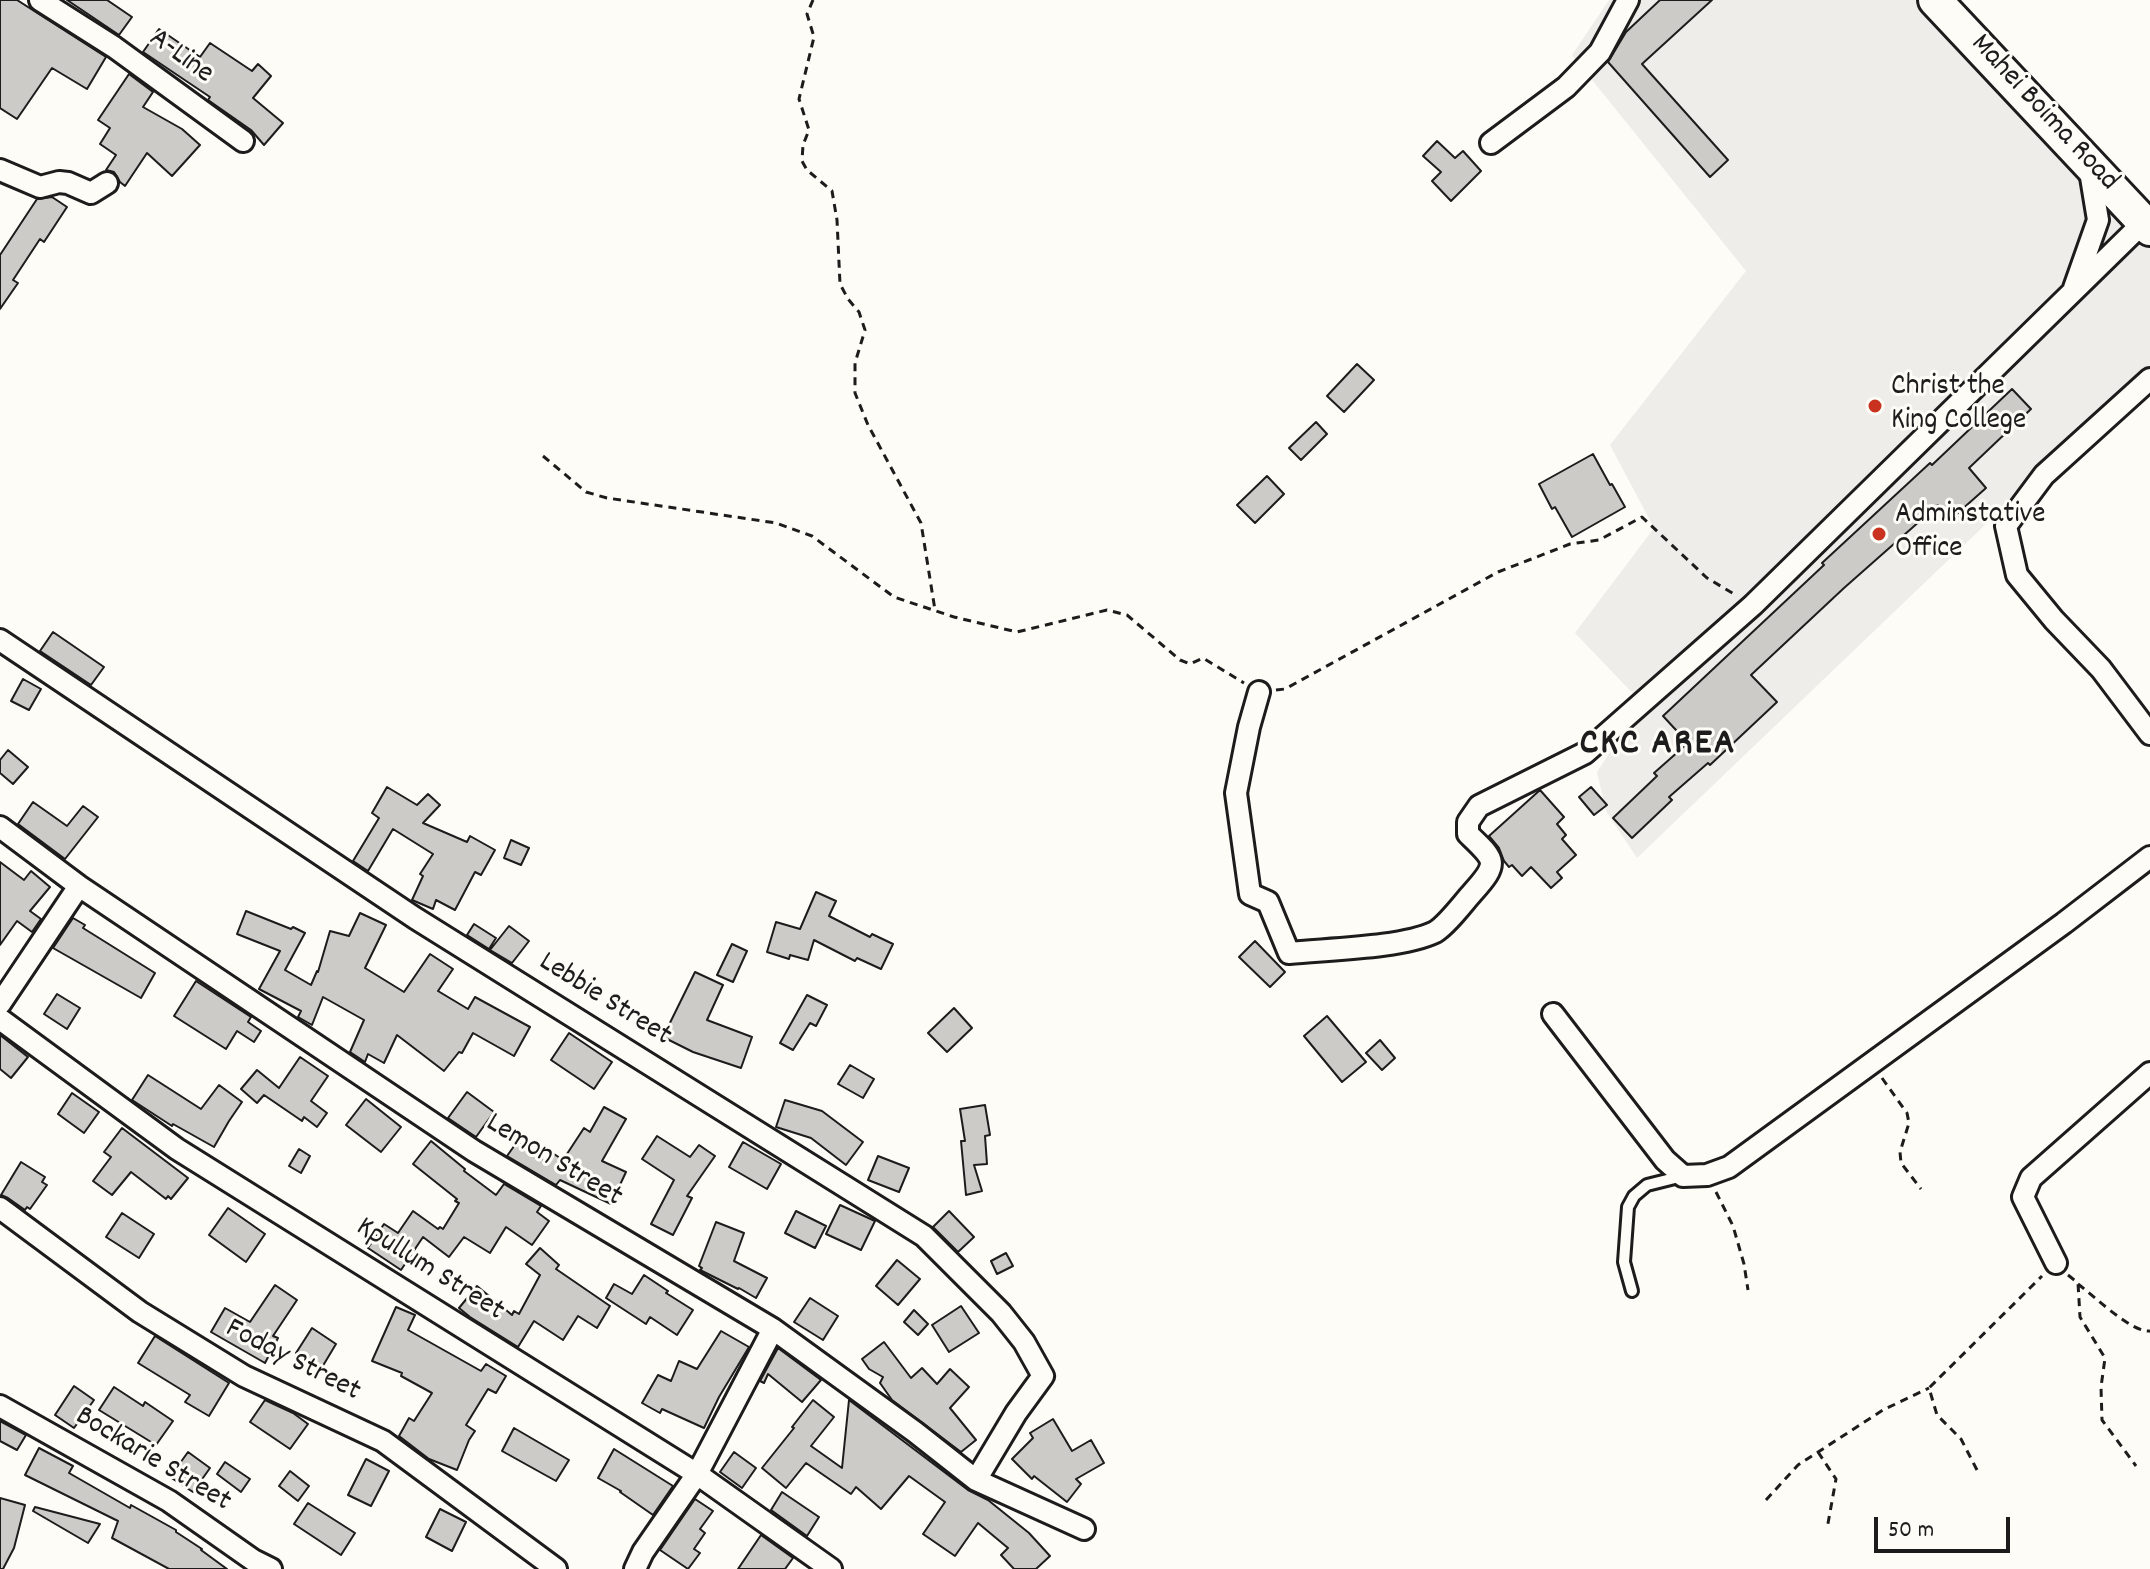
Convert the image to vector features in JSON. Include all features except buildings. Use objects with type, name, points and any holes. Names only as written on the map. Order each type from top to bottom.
[{"type":"main road","name":"Mahei Boima Road","points":[[1935,0],[2147,226]]},
{"type":"street","name":"A-Line","points":[[40,0],[114,47],[243,141]]},
{"type":"street","points":[[1491,143],[1566,87],[1600,52],[1628,0]]},
{"type":"street","points":[[2071,295],[2098,220],[2089,161]]},
{"type":"street","points":[[0,170],[40,187],[68,183],[91,193],[107,183]]},
{"type":"street","points":[[1259,692],[1236,793],[1250,894],[1268,902],[1289,953],[1392,943],[1438,931],[1487,877],[1492,864],[1490,854],[1468,834],[1468,822],[1479,806],[1585,753],[1753,605],[2071,295],[2147,226]]},
{"type":"street","points":[[2150,379],[2044,475],[2006,526],[2017,575],[2101,669],[2150,734]]},
{"type":"street","name":"Lebbie Street","points":[[0,640],[415,918],[924,1236],[1001,1313],[1024,1342],[1043,1376],[1016,1413],[976,1480]]},
{"type":"street","name":"Lemon Street","points":[[0,827],[79,886],[474,1151],[773,1329],[976,1480],[1084,1529]]},
{"type":"street","points":[[1553,1014],[1665,1160],[1683,1176],[1707,1175],[1729,1167],[2150,857]]},
{"type":"street","points":[[0,1004],[79,886]]},
{"type":"street","name":"Kpullum Street","points":[[0,1019],[177,1149],[697,1474],[831,1569]]},
{"type":"street","points":[[2056,1263],[2023,1197],[2031,1178],[2150,1073]]},
{"type":"street","name":"Foday Street","points":[[0,1208],[140,1312],[244,1376],[383,1441],[556,1569]]},
{"type":"street","points":[[635,1569],[643,1552],[697,1474],[773,1329]]},
{"type":"street","name":"Bockarie Street","points":[[0,1406],[169,1501],[253,1560],[271,1569]]},
{"type":"lane","points":[[1632,1291],[1624,1262],[1628,1207],[1634,1196],[1647,1185],[1683,1176]]},
{"type":"path","points":[[813,0],[807,14],[814,37],[799,99],[809,130],[803,145],[802,161],[807,170],[832,191],[837,220],[840,284],[859,312],[865,330],[855,363],[855,393],[868,425],[921,523],[935,610]]},
{"type":"path","points":[[543,456],[586,492],[607,498],[776,523],[812,536],[894,597],[935,610],[1017,632],[1107,610],[1127,615],[1180,660],[1190,664],[1203,658],[1259,692],[1285,689],[1498,572],[1570,544],[1599,540],[1642,517],[1707,578],[1753,605]]},
{"type":"path","points":[[1872,1063],[1907,1113],[1909,1123],[1900,1152],[1901,1163],[1921,1189]]},
{"type":"path","points":[[1713,1173],[1716,1197],[1737,1238],[1748,1290]]},
{"type":"path","points":[[1766,1500],[1798,1465],[1883,1410],[1929,1388],[2056,1263],[2134,1327],[2150,1331]]},
{"type":"path","points":[[2078,1283],[2080,1317],[2105,1358],[2101,1387],[2102,1420],[2136,1466]]},
{"type":"path","points":[[1929,1388],[1937,1415],[1961,1439],[1977,1470]]},
{"type":"path","points":[[1818,1452],[1836,1479],[1827,1529]]},
{"type":"shaded area","name":"Christ the King College","points":[[1609,0],[1926,0],[2150,240],[2150,367],[1637,858],[1606,811],[1597,772],[1642,703],[1575,633],[1654,528],[1610,445],[1746,271],[1572,55]]},
{"type":"place","name":"Christ the King College","points":[[1875,406]]},
{"type":"place","name":"Adminstative Office","points":[[1879,534]]},
{"type":"district","name":"CKC AREA","points":[[1658,747]]}]
